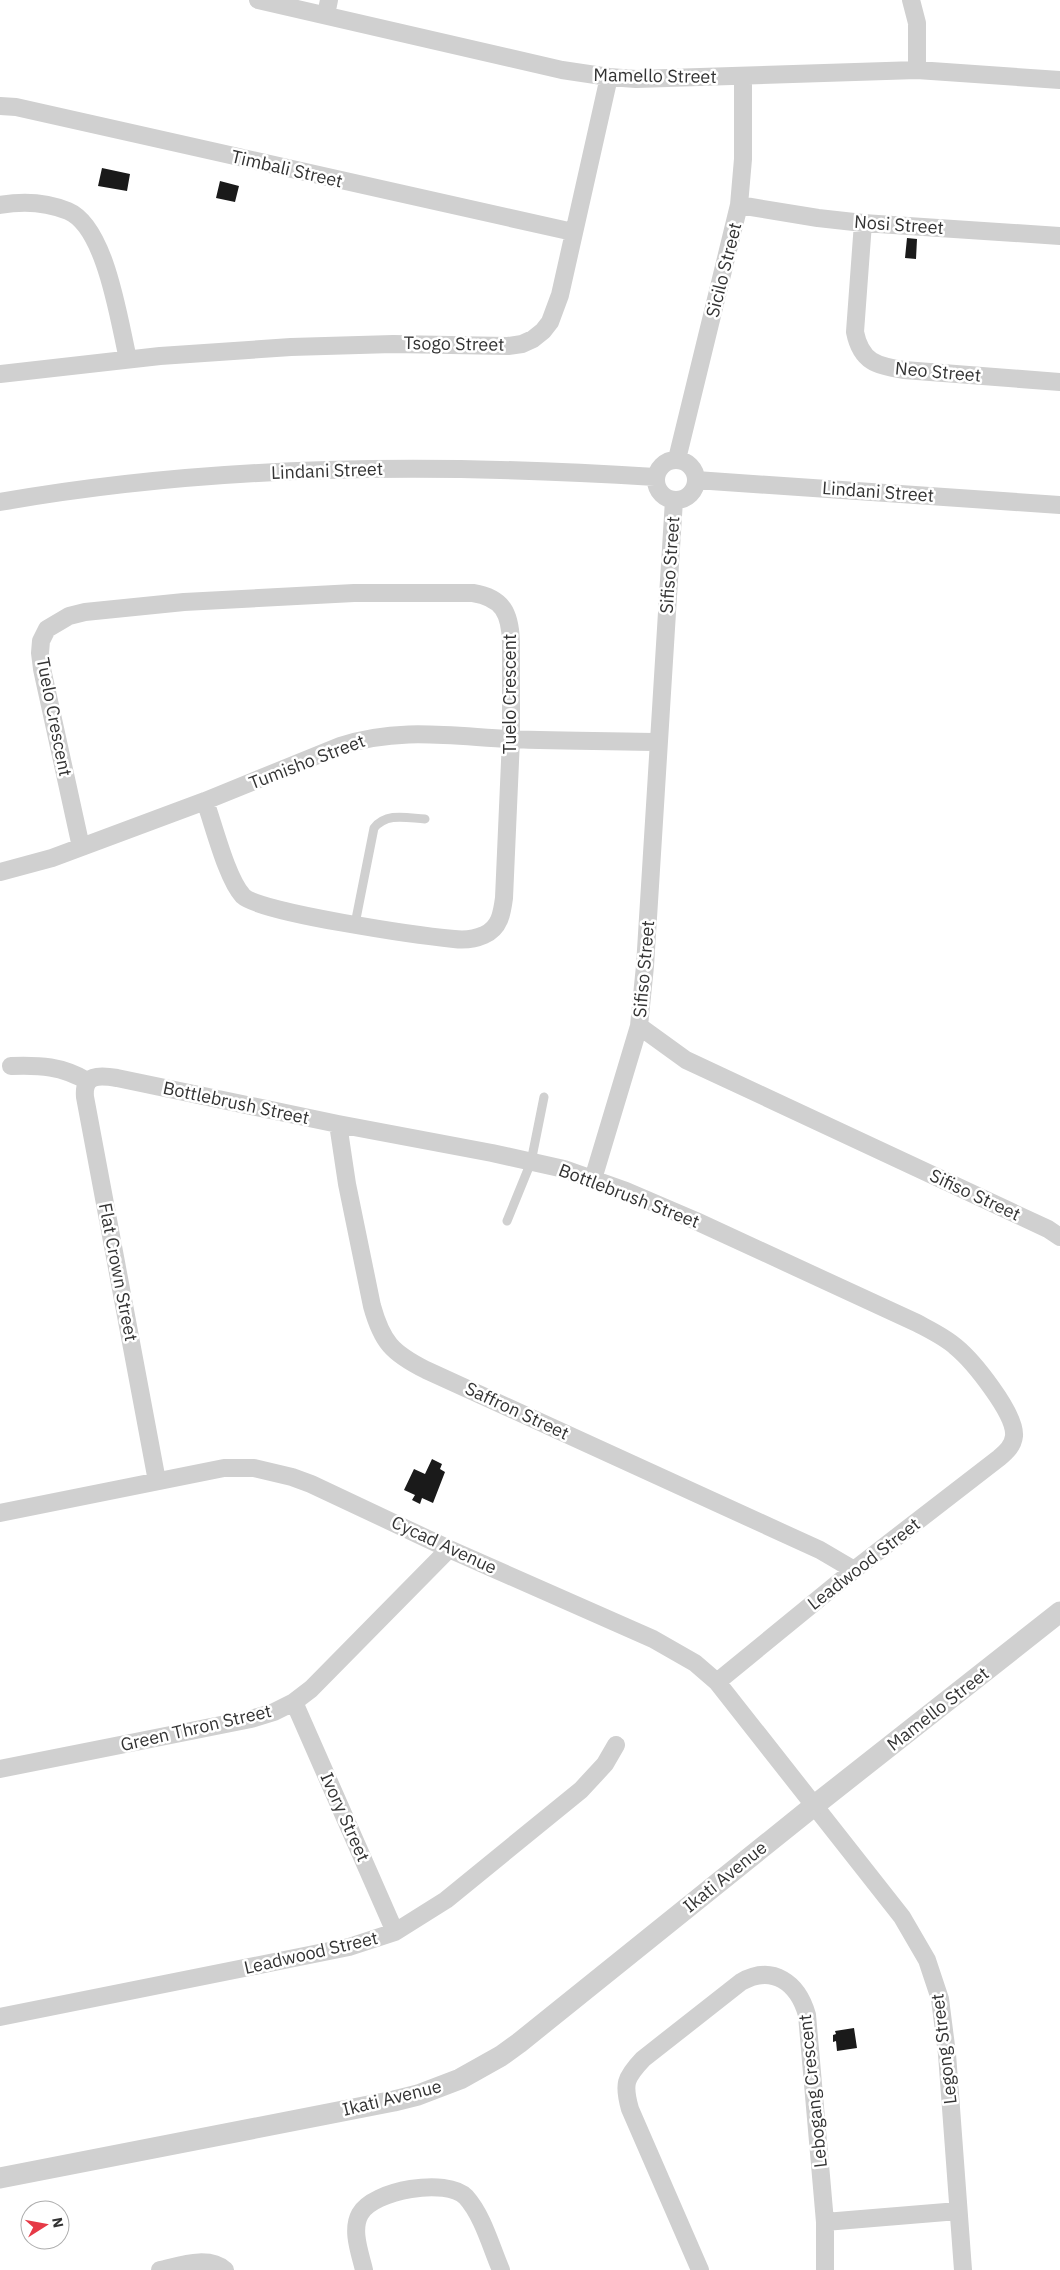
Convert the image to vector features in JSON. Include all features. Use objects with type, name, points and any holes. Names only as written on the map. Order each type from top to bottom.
[{"type":"street","name":"Mamello Street","points":[[258,0],[327,8],[562,70],[609,78],[743,77],[917,70],[1060,80]]},
{"type":"street","points":[[911,0],[917,23],[917,70]]},
{"type":"street","name":"Sicilo Street","points":[[677,459],[739,205],[743,159],[743,77]]},
{"type":"street","name":"Tsogo Street","points":[[0,374],[128,359],[345,344],[508,346],[522,344],[533,339],[543,331],[556,310],[609,78]]},
{"type":"street","name":"Timbali Street","points":[[0,106],[573,232]]},
{"type":"street","points":[[0,205],[24,201],[68,211],[87,226],[105,261],[128,359]]},
{"type":"street","name":"Nosi Street","points":[[739,205],[818,218],[1060,236]]},
{"type":"street","name":"Neo Street","points":[[863,222],[855,332],[857,342],[870,360],[880,366],[904,370],[1060,382]]},
{"type":"street","points":[[677,459],[689,464],[696,480],[689,495],[674,500],[665,497],[658,491],[656,477],[663,464],[677,459]]},
{"type":"street","name":"Lindani Street","points":[[0,502],[134,483],[306,471],[420,467],[497,468],[656,477]]},
{"type":"street","name":"Lindani Street","points":[[696,480],[1060,505]]},
{"type":"street","name":"Sifiso Street","points":[[674,500],[645,966],[638,1026],[666,1047],[702,1068],[1048,1229],[1060,1237]]},
{"type":"street","name":"Tuelo Crescent","points":[[82,847],[40,653],[41,641],[47,630],[69,616],[85,612],[184,602],[354,593],[473,593],[488,596],[499,603],[507,615],[511,628],[511,739],[504,898],[502,914],[493,930],[484,936],[455,939],[354,924],[256,904],[244,897],[235,884],[205,802]]},
{"type":"street","name":"Tumisho Street","points":[[0,872],[82,847],[205,802],[340,746],[387,734],[659,742]]},
{"type":"street","points":[[593,1179],[638,1026]]},
{"type":"street","points":[[11,1066],[34,1065],[59,1068],[87,1081]]},
{"type":"street","name":"Bottlebrush Street","points":[[87,1081],[105,1076],[531,1162],[564,1169],[593,1179],[696,1221],[917,1323],[941,1336],[970,1361],[1004,1407],[1013,1426],[1014,1437],[1011,1446]]},
{"type":"street","name":"Flat Crown Street","points":[[87,1081],[84,1087],[85,1097],[157,1481]]},
{"type":"street","name":"Saffron Street","points":[[338,1124],[347,1184],[372,1306],[377,1324],[385,1341],[395,1352],[426,1370],[820,1550],[854,1570]]},
{"type":"street","name":"Leadwood Street","points":[[717,1682],[854,1570],[999,1458],[1011,1446]]},
{"type":"street","name":"Cycad Avenue","points":[[0,1513],[224,1468],[254,1468],[272,1471],[311,1484],[449,1549],[653,1639],[695,1663],[717,1682],[815,1805]]},
{"type":"street","name":"Green Thron Street","points":[[0,1769],[251,1719],[274,1712],[294,1702],[328,1672],[449,1549]]},
{"type":"street","name":"Mamello Street","points":[[815,1805],[1060,1612]]},
{"type":"street","name":"Ivory Street","points":[[294,1702],[396,1932]]},
{"type":"street","name":"Leadwood Street","points":[[0,2017],[349,1947],[396,1932],[446,1900],[566,1803],[595,1776],[616,1745]]},
{"type":"street","name":"Ikati Avenue","points":[[0,2178],[394,2101],[418,2095],[460,2079],[501,2056],[540,2027],[815,1805]]},
{"type":"street","name":"Legong Street","points":[[815,1805],[902,1917],[927,1960],[934,1978],[940,1999],[947,2054],[963,2270]]},
{"type":"street","name":"Lebogang Crescent","points":[[700,2270],[630,2110],[625,2083],[630,2072],[643,2060],[749,1977],[769,1975],[783,1980],[796,1990],[807,2015],[825,2222],[825,2270]]},
{"type":"street","points":[[364,2270],[358,2241],[357,2223],[361,2213],[376,2199],[432,2187],[445,2187],[457,2191],[466,2197],[481,2223],[501,2270]]},
{"type":"street","points":[[825,2222],[958,2211]]},
{"type":"street","points":[[160,2270],[192,2263],[209,2262],[225,2270]]},
{"type":"lane","points":[[354,924],[374,828],[381,820],[392,817],[425,819]]},
{"type":"lane","points":[[507,1221],[531,1162],[544,1097]]},
{"type":"building","points":[[102,168],[130,174],[127,191],[98,186]]},
{"type":"building","points":[[220,181],[239,186],[235,202],[216,198]]},
{"type":"building","points":[[907,238],[917,239],[916,259],[905,258]]},
{"type":"building","points":[[432,1459],[442,1464],[440,1469],[445,1472],[433,1503],[422,1498],[420,1504],[412,1500],[415,1495],[404,1490],[414,1469],[425,1474]]},
{"type":"building","points":[[854,2028],[857,2048],[837,2051],[836,2041],[833,2042],[833,2035],[836,2034],[835,2031]]}]
